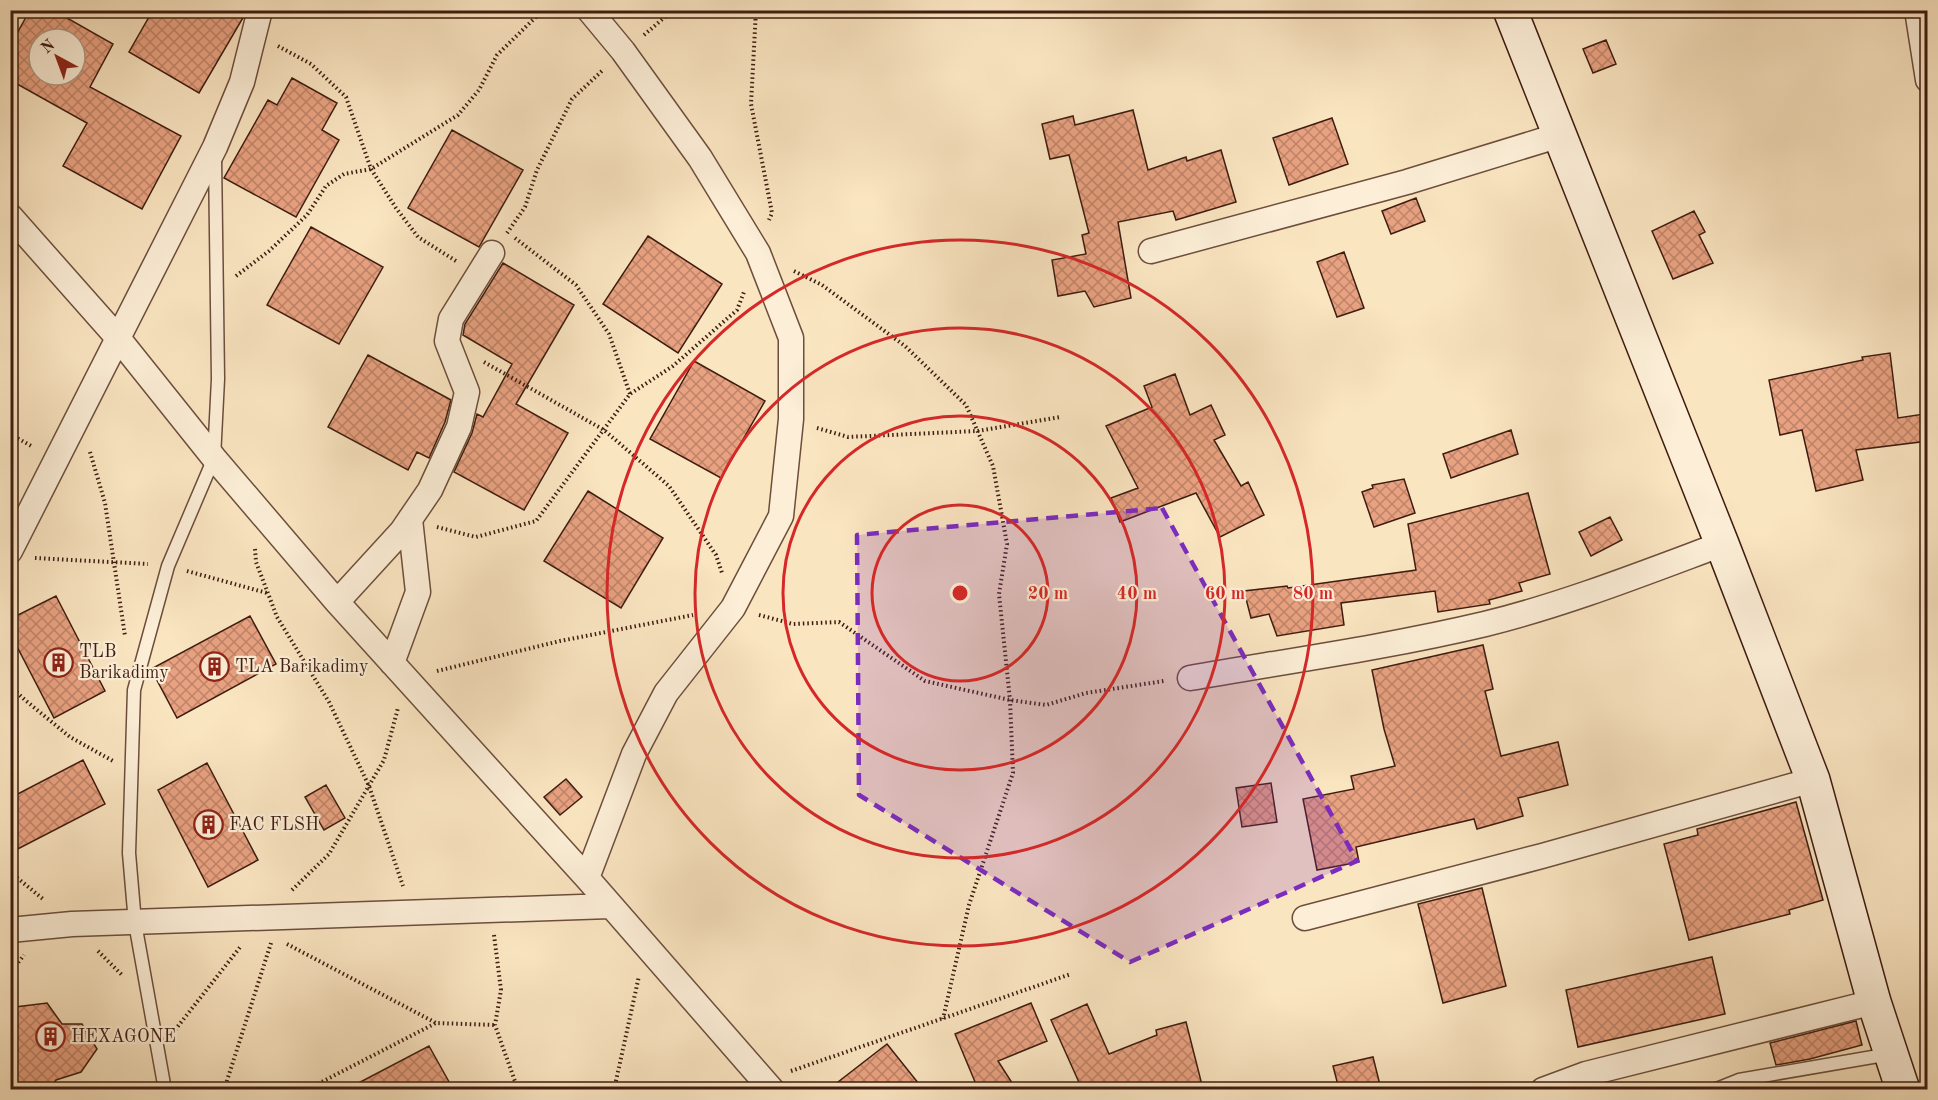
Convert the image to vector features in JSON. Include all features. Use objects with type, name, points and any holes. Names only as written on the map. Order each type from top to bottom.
[{"type":"street","points":[[586,878],[634,754],[666,693],[733,608],[782,516],[791,419],[790,338],[758,253],[700,158],[623,51],[589,10]]},
{"type":"street","points":[[1510,10],[1641,345],[1722,543],[1813,780],[1874,1002],[1903,1089]]},
{"type":"street","points":[[1917,10],[1928,80]]},
{"type":"street","points":[[10,551],[215,147],[242,82],[258,19]]},
{"type":"street","points":[[1150,251],[1407,182],[1560,135]]},
{"type":"street","points":[[10,216],[118,338],[214,458],[337,602],[586,878],[768,1085]]},
{"type":"street","points":[[337,602],[402,531],[430,490],[459,427],[467,392],[447,341],[451,319],[492,254]]},
{"type":"street","points":[[399,671],[418,592],[410,519]]},
{"type":"street","points":[[1190,678],[1344,652],[1486,624],[1601,590],[1722,543]]},
{"type":"street","points":[[1305,918],[1542,856],[1813,780]]},
{"type":"street","points":[[10,930],[72,924],[135,922],[267,927],[412,912],[610,906]]},
{"type":"street","points":[[1543,1089],[1586,1074],[1874,1002]]},
{"type":"lane","points":[[165,1089],[135,922],[129,853],[134,690],[168,566],[214,458],[218,379],[215,147]]},
{"type":"lane","points":[[1714,1089],[1739,1080],[1891,1053]]},
{"type":"path","points":[[216,291],[269,251],[308,215],[326,186],[344,174],[371,170],[458,115],[479,90],[498,55],[543,10]]},
{"type":"path","points":[[492,254],[525,207],[537,170],[572,99],[623,51],[673,10]]},
{"type":"path","points":[[410,519],[476,537],[536,521],[630,394],[673,366],[737,310],[772,213],[751,104],[756,10]]},
{"type":"path","points":[[258,19],[275,44],[311,64],[346,97],[371,170],[418,237],[478,276]]},
{"type":"path","points":[[507,232],[576,285],[609,334],[630,394]]},
{"type":"path","points":[[758,253],[822,285],[905,346],[966,405],[993,466],[1006,544],[999,594],[1010,700],[1013,773],[969,905],[943,1019]]},
{"type":"path","points":[[447,341],[604,430],[669,486],[716,555],[733,608]]},
{"type":"path","points":[[80,415],[105,503],[127,644]]},
{"type":"path","points":[[791,419],[848,437],[977,431],[1060,417]]},
{"type":"path","points":[[252,503],[255,562],[277,617],[329,702],[369,786],[412,912]]},
{"type":"path","points":[[33,558],[168,566],[268,593]]},
{"type":"path","points":[[158,1053],[329,854],[384,760],[399,671],[733,608],[793,624],[839,621],[925,681],[1010,700],[1046,705],[1086,693],[1190,678]]},
{"type":"path","points":[[10,686],[70,737],[132,772]]},
{"type":"path","points":[[491,910],[501,990],[495,1025],[518,1089]]},
{"type":"path","points":[[267,927],[436,1023],[495,1025]]},
{"type":"path","points":[[224,1089],[267,927]]},
{"type":"path","points":[[614,1089],[645,946]]},
{"type":"path","points":[[768,1085],[1071,974]]},
{"type":"path","points":[[306,1089],[436,1023]]},
{"type":"highlighted area","points":[[1162,508],[1357,861],[1130,962],[859,795],[857,535]]},
{"type":"building","points":[[30,10],[53,10],[83,27],[27,27],[27,87],[87,87],[87,29],[113,44],[90,87],[181,136],[142,209],[63,166],[87,123],[10,80],[10,46]]},
{"type":"building","points":[[153,10],[245,10],[244,16],[199,93],[129,52]]},
{"type":"building","points":[[1606,40],[1616,64],[1593,73],[1583,49]]},
{"type":"building","points":[[292,78],[337,103],[322,130],[339,140],[296,217],[224,178],[268,100],[277,105]]},
{"type":"building","points":[[1133,110],[1148,170],[1186,157],[1187,161],[1221,150],[1236,202],[1176,220],[1173,211],[1118,222],[1131,298],[1094,307],[1085,291],[1058,296],[1052,260],[1086,254],[1082,235],[1089,233],[1069,155],[1050,159],[1042,124],[1073,116],[1075,125]]},
{"type":"building","points":[[1332,118],[1348,164],[1289,185],[1273,138]]},
{"type":"building","points":[[452,130],[523,170],[479,247],[408,208]]},
{"type":"building","points":[[1416,198],[1425,221],[1391,234],[1382,211]]},
{"type":"building","points":[[1694,211],[1705,232],[1699,235],[1713,263],[1673,279],[1652,231]]},
{"type":"building","points":[[311,227],[383,267],[339,344],[267,305]]},
{"type":"building","points":[[648,236],[722,284],[678,353],[603,304]]},
{"type":"building","points":[[1344,252],[1364,308],[1337,317],[1317,262]]},
{"type":"building","points":[[503,263],[574,305],[516,404],[568,433],[524,510],[454,472],[472,433],[477,414],[483,417],[512,364],[463,335],[465,324]]},
{"type":"building","points":[[1890,353],[1898,418],[1924,414],[1928,441],[1856,450],[1863,480],[1816,491],[1802,430],[1780,435],[1769,380],[1863,360],[1862,357]]},
{"type":"building","points":[[368,355],[451,400],[445,422],[429,458],[417,452],[408,470],[328,427]]},
{"type":"building","points":[[694,361],[765,401],[721,478],[650,439]]},
{"type":"building","points":[[1175,374],[1190,415],[1211,405],[1225,435],[1214,440],[1241,486],[1248,482],[1264,515],[1220,537],[1196,493],[1120,522],[1111,498],[1138,488],[1106,426],[1152,407],[1144,386]]},
{"type":"building","points":[[1511,430],[1518,454],[1451,478],[1443,454]]},
{"type":"building","points":[[1404,479],[1415,513],[1374,527],[1362,492],[1373,488],[1372,485]]},
{"type":"building","points":[[588,491],[663,538],[621,608],[544,561]]},
{"type":"building","points":[[1528,493],[1550,574],[1519,583],[1522,591],[1489,600],[1490,604],[1438,612],[1435,591],[1341,603],[1344,625],[1277,636],[1269,614],[1251,618],[1244,591],[1287,586],[1288,588],[1416,570],[1408,524]]},
{"type":"building","points":[[1610,517],[1622,540],[1591,556],[1579,532]]},
{"type":"building","name":"TLB Barikadimy","points":[[56,596],[105,691],[54,718],[10,633],[10,619]]},
{"type":"building","name":"TLA Barikadimy","points":[[250,616],[276,664],[177,718],[151,669]]},
{"type":"building","points":[[1483,645],[1493,689],[1485,691],[1501,756],[1558,742],[1568,785],[1518,798],[1523,816],[1477,829],[1474,819],[1356,847],[1359,862],[1317,870],[1303,799],[1354,789],[1351,776],[1395,766],[1384,729],[1372,670]]},
{"type":"building","points":[[83,760],[105,804],[10,853],[10,798]]},
{"type":"building","name":"FAC FLSH","points":[[207,763],[258,860],[208,887],[158,790]]},
{"type":"building","points":[[566,779],[582,797],[560,815],[544,797]]},
{"type":"building","points":[[1271,783],[1277,822],[1242,827],[1236,788]]},
{"type":"building","points":[[326,785],[345,818],[324,830],[305,797]]},
{"type":"building","points":[[1796,802],[1823,900],[1789,910],[1790,914],[1689,940],[1664,844],[1698,835],[1697,829]]},
{"type":"building","points":[[1482,888],[1506,986],[1443,1003],[1418,904]]},
{"type":"building","points":[[1712,957],[1725,1014],[1578,1047],[1566,990]]},
{"type":"building","name":"HEXAGONE","points":[[47,1003],[62,1024],[82,1024],[97,1049],[81,1072],[56,1080],[50,1089],[10,1089],[10,1015],[15,1007]]},
{"type":"building","points":[[1031,1003],[1047,1041],[998,1061],[1016,1089],[978,1089],[955,1034]]},
{"type":"building","points":[[1087,1004],[1109,1054],[1157,1035],[1156,1030],[1186,1022],[1203,1089],[1082,1089],[1051,1020]]},
{"type":"building","points":[[1856,1021],[1862,1045],[1810,1059],[1776,1065],[1770,1043]]},
{"type":"building","points":[[887,1044],[923,1089],[829,1089]]},
{"type":"building","points":[[429,1046],[453,1089],[347,1089]]},
{"type":"building","points":[[1373,1057],[1380,1085],[1364,1089],[1339,1089],[1333,1066]]},
{"type":"place","name":"TLB Barikadimy","points":[[58,662]]},
{"type":"place","name":"TLA Barikadimy","points":[[214,667]]},
{"type":"place","name":"FAC FLSH","points":[[208,825]]},
{"type":"place","name":"HEXAGONE","points":[[50,1037]]}]
